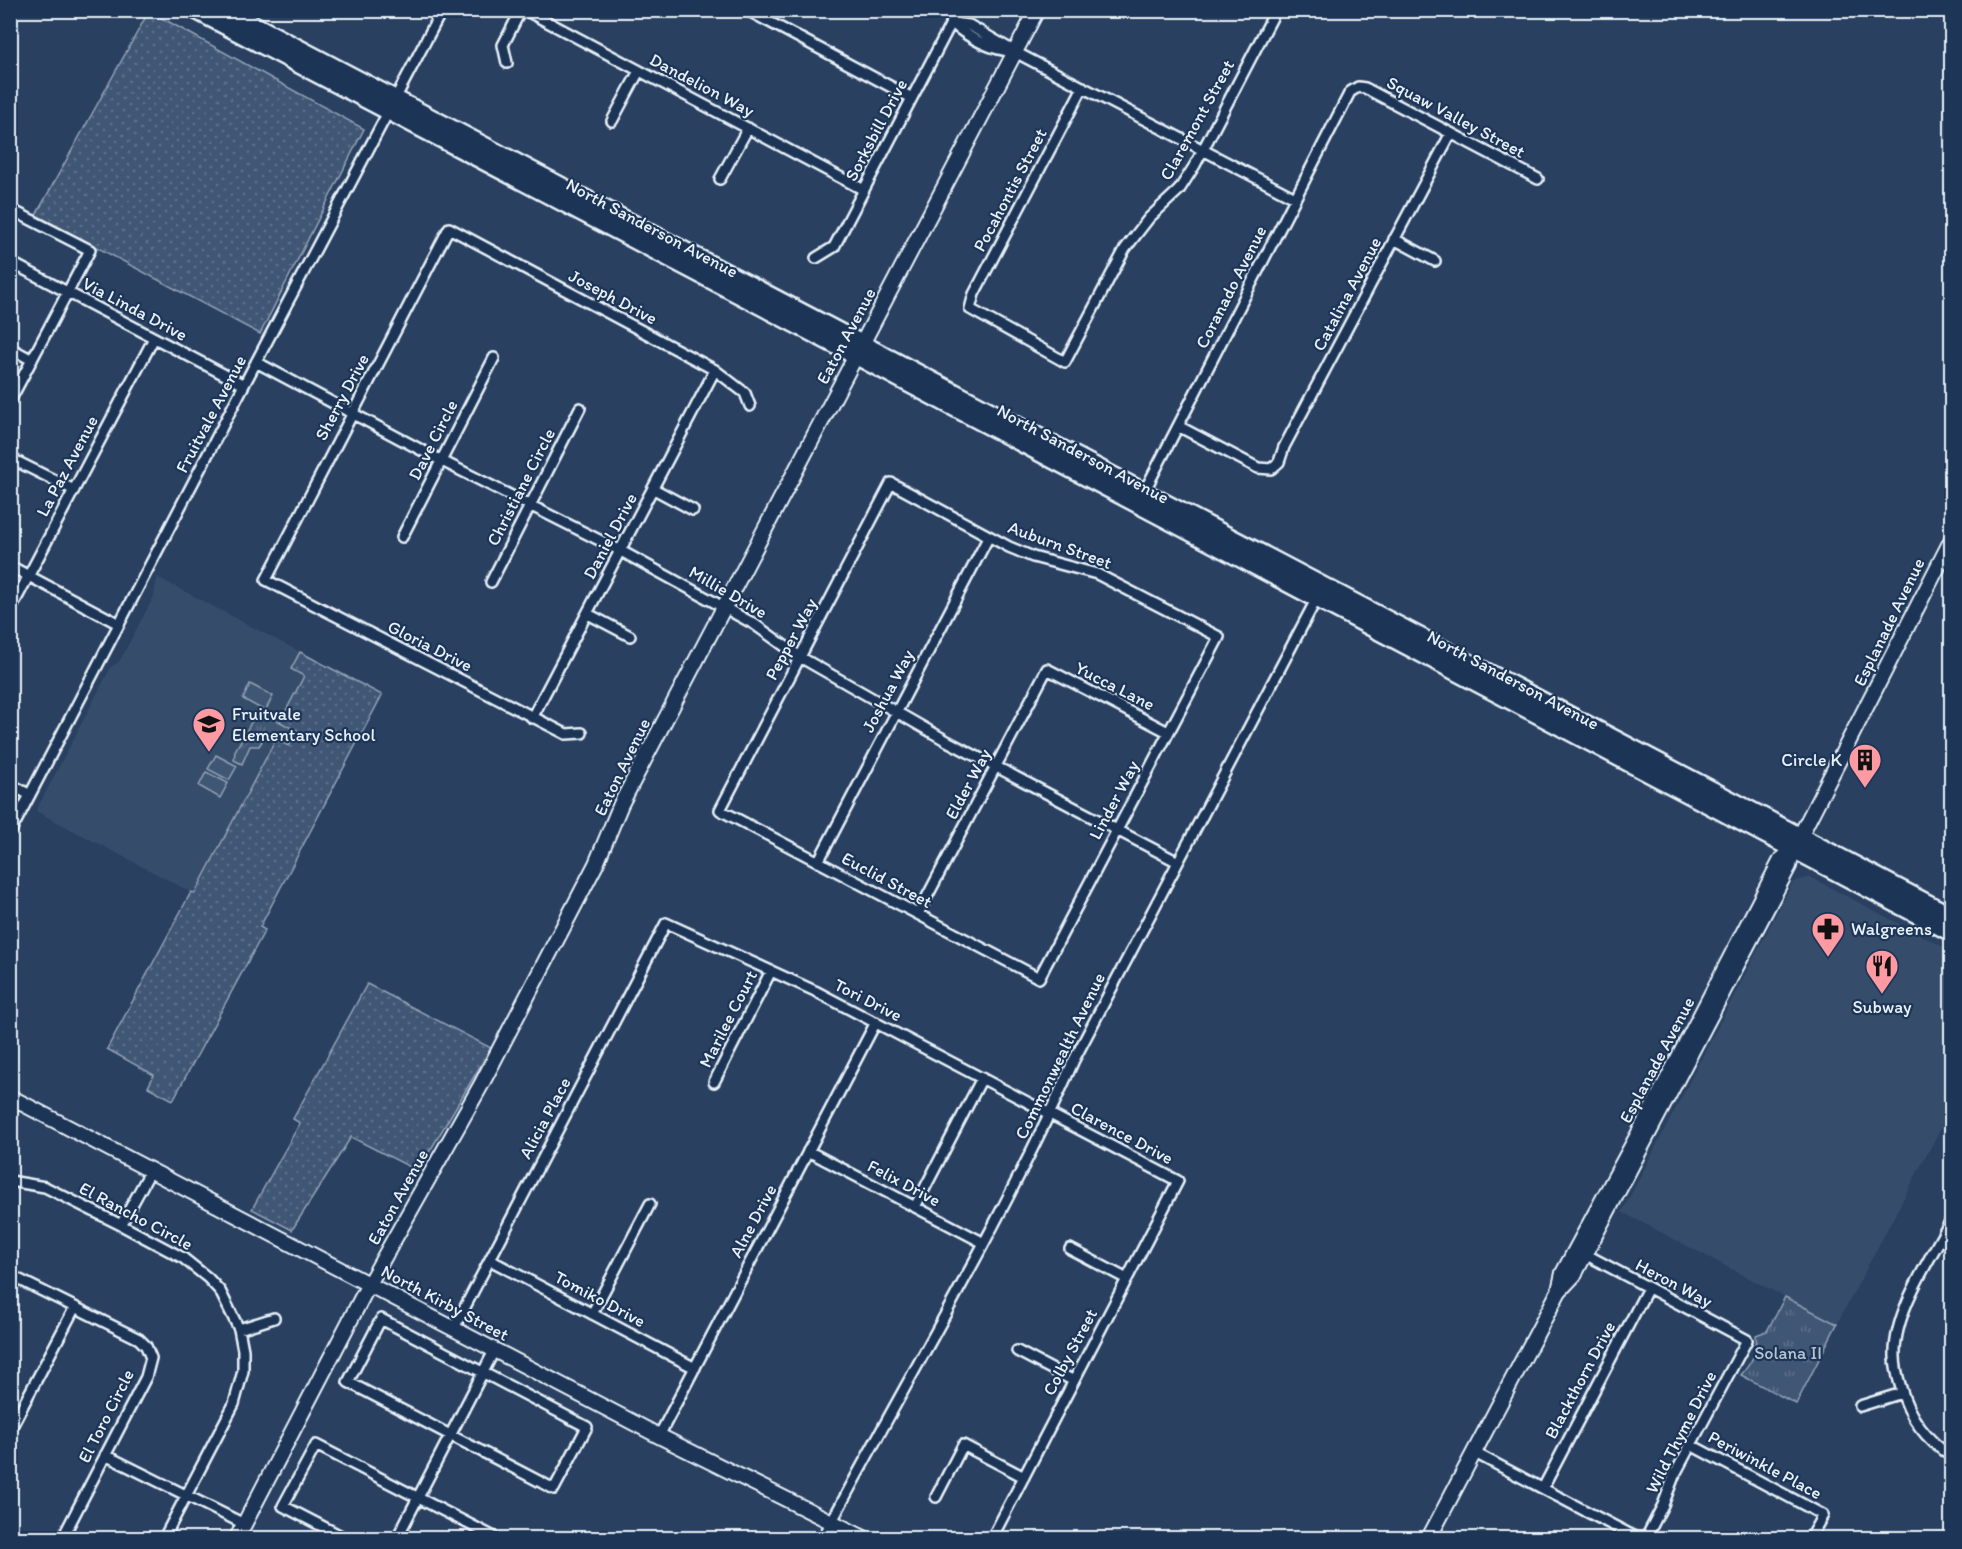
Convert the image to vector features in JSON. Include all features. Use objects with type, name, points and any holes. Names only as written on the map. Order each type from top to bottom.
[{"type":"highway","name":"North Sanderson Avenue","points":[[195,10],[392,106],[859,350],[1796,844],[1952,933]]},
{"type":"highway","name":"North Sanderson Avenue","points":[[226,10],[392,106]]},
{"type":"highway","name":"North Sanderson Avenue","points":[[1796,844],[1952,916]]},
{"type":"street","name":"Fruitvale Avenue","points":[[10,833],[442,10]]},
{"type":"street","points":[[507,63],[503,45],[523,10]]},
{"type":"street","name":"Dandelion Way","points":[[523,10],[864,190]]},
{"type":"street","points":[[747,10],[912,98]]},
{"type":"street","name":"Sorksbill Drive","points":[[816,258],[834,247],[958,10]]},
{"type":"street","name":"Eaton Avenue","points":[[237,1539],[369,1284],[487,1074],[596,864],[621,804],[1037,10]]},
{"type":"street","name":"Claremont Street","points":[[1065,362],[1125,249],[1149,218],[1179,190],[1203,150],[1276,10]]},
{"type":"street","points":[[952,23],[969,25],[1015,52],[1294,198]]},
{"type":"street","points":[[612,121],[639,71]]},
{"type":"street","name":"Pocahontis Street","points":[[1065,362],[970,309],[974,294],[1083,87]]},
{"type":"street","name":"Squaw Valley Street","points":[[1358,87],[1365,88],[1538,179]]},
{"type":"street","name":"Coranado Avenue","points":[[1140,499],[1350,92],[1358,87]]},
{"type":"street","points":[[720,179],[748,128]]},
{"type":"street","name":"Catalina Avenue","points":[[1178,426],[1258,468],[1271,470],[1279,462],[1284,447],[1451,133]]},
{"type":"street","points":[[10,209],[90,250],[10,401]]},
{"type":"street","name":"Joseph Drive","points":[[449,228],[715,370],[745,393],[750,406]]},
{"type":"street","name":"Sherry Drive","points":[[266,580],[449,228]]},
{"type":"street","points":[[1395,239],[1435,261]]},
{"type":"street","name":"Via Linda Drive","points":[[10,262],[244,385]]},
{"type":"street","name":"La Paz Avenue","points":[[10,610],[154,338]]},
{"type":"street","points":[[10,348],[32,360]]},
{"type":"street","name":"Dave Circle","points":[[402,537],[494,358]]},
{"type":"street","name":"Millie Drive","points":[[256,362],[440,460],[621,551],[754,624],[800,657],[995,767],[1178,862]]},
{"type":"street","name":"Daniel Drive","points":[[532,718],[715,370]]},
{"type":"street","name":"Christiane Circle","points":[[492,582],[580,408]]},
{"type":"street","points":[[10,458],[74,490]]},
{"type":"street","name":"Auburn Street","points":[[891,483],[1033,557],[1103,576],[1219,637]]},
{"type":"street","name":"Pepper Way","points":[[720,810],[891,483]]},
{"type":"street","points":[[654,489],[693,510]]},
{"type":"street","name":"Joshua Way","points":[[818,861],[989,536]]},
{"type":"street","name":"Esplanade Avenue","points":[[1429,1539],[1560,1291],[1574,1275],[1736,970],[1789,866],[1796,844],[1952,539]]},
{"type":"street","points":[[10,566],[119,624]]},
{"type":"street","name":"Gloria Drive","points":[[266,580],[532,718],[566,734],[582,733]]},
{"type":"street","name":"Commonwealth Avenue","points":[[823,1539],[984,1243],[1050,1114],[1074,1060],[1320,593]]},
{"type":"street","points":[[588,614],[630,636]]},
{"type":"street","name":"Linder Way","points":[[1039,978],[1219,637]]},
{"type":"street","name":"Yucca Lane","points":[[1047,669],[1168,732]]},
{"type":"street","name":"Elder Way","points":[[918,914],[1047,669]]},
{"type":"street","points":[[10,784],[30,795]]},
{"type":"street","name":"Euclid Street","points":[[720,810],[1039,978]]},
{"type":"street","name":"Esplanade Avenue","points":[[1560,1291],[1563,1273],[1651,1111],[1781,860],[1796,844]]},
{"type":"street","name":"Tori Drive","points":[[666,923],[876,1022],[1050,1114]]},
{"type":"street","name":"Alicia Place","points":[[454,1328],[666,923]]},
{"type":"street","name":"Marilee Court","points":[[714,1082],[771,971]]},
{"type":"street","name":"Alne Drive","points":[[659,1436],[876,1022]]},
{"type":"street","points":[[915,1207],[982,1078]]},
{"type":"street","name":"North Kirby Street","points":[[10,1097],[659,1436],[864,1539]]},
{"type":"street","name":"Clarence Drive","points":[[1050,1114],[1179,1181]]},
{"type":"street","name":"Felix Drive","points":[[808,1151],[984,1243]]},
{"type":"street","points":[[121,1225],[150,1170]]},
{"type":"street","name":"Colby Street","points":[[992,1539],[1179,1181]]},
{"type":"street","name":"El Rancho Circle","points":[[10,1182],[45,1187],[183,1258],[220,1291],[239,1329],[243,1350],[243,1371],[234,1404],[165,1539]]},
{"type":"street","points":[[592,1314],[650,1204]]},
{"type":"street","points":[[1952,1218],[1900,1319],[1895,1357],[1902,1393],[1909,1412],[1917,1425],[1938,1448],[1952,1457]]},
{"type":"street","points":[[1070,1249],[1127,1279]]},
{"type":"street","name":"Heron Way","points":[[1585,1254],[1747,1340]]},
{"type":"street","name":"Tomiko Drive","points":[[490,1260],[695,1368]]},
{"type":"street","name":"El Toro Circle","points":[[10,1275],[139,1339],[146,1346],[152,1358],[146,1377],[60,1539]]},
{"type":"street","name":"Blackthorn Drive","points":[[1542,1488],[1648,1288]]},
{"type":"street","points":[[10,1430],[75,1306]]},
{"type":"street","points":[[239,1329],[274,1318]]},
{"type":"street","points":[[381,1319],[586,1427],[554,1489],[450,1435],[348,1382],[381,1319]]},
{"type":"street","name":"Wild Thyme Drive","points":[[1646,1539],[1674,1476],[1747,1340]]},
{"type":"street","points":[[397,1539],[495,1349]]},
{"type":"street","points":[[1017,1351],[1074,1381]]},
{"type":"street","points":[[1860,1406],[1902,1393]]},
{"type":"street","points":[[345,1539],[283,1506],[316,1445],[496,1539]]},
{"type":"street","points":[[936,1497],[963,1445],[1024,1477]]},
{"type":"street","name":"Periwinkle Place","points":[[1691,1445],[1823,1515],[1810,1539]]},
{"type":"street","points":[[1475,1453],[1637,1539]]},
{"type":"street","points":[[105,1455],[244,1524]]},
{"type":"street","points":[[10,1536],[16,1539]]},
{"type":"shaded area","name":"Fruitvale Elementary School","points":[[157,577],[382,695],[260,928],[36,811],[111,667],[119,662],[154,596]]},
{"type":"shaded area","points":[[1810,877],[1951,951],[1951,1109],[1837,1324],[1622,1212],[1793,882]]},
{"type":"green space","points":[[149,11],[364,129],[260,334],[36,215]]},
{"type":"green space","points":[[300,652],[382,695],[260,927],[265,930],[173,1100],[148,1087],[154,1075],[107,1049],[191,892],[195,893],[276,739],[289,745],[296,732],[280,722],[304,676],[291,669]]},
{"type":"green space","points":[[250,684],[273,696],[265,711],[243,699]]},
{"type":"green space","points":[[257,712],[262,712],[297,731],[289,746],[266,735],[259,746],[250,746],[242,764],[234,760],[235,751]]},
{"type":"green space","points":[[216,755],[237,766],[229,780],[208,769]]},
{"type":"green space","points":[[206,772],[228,783],[220,798],[199,786]]},
{"type":"green space","points":[[367,984],[491,1048],[418,1171],[351,1137],[292,1230],[252,1209],[300,1123],[293,1119]]},
{"type":"green space","name":"Solana II","points":[[1785,1297],[1837,1324],[1796,1404],[1741,1375],[1753,1356],[1756,1335],[1767,1331]]},
{"type":"place","name":"Fruitvale Elementary School","points":[[209,753]]},
{"type":"place","name":"Circle K","points":[[1865,789]]},
{"type":"place","name":"Walgreens","points":[[1828,958]]},
{"type":"place","name":"Subway","points":[[1882,995]]}]
